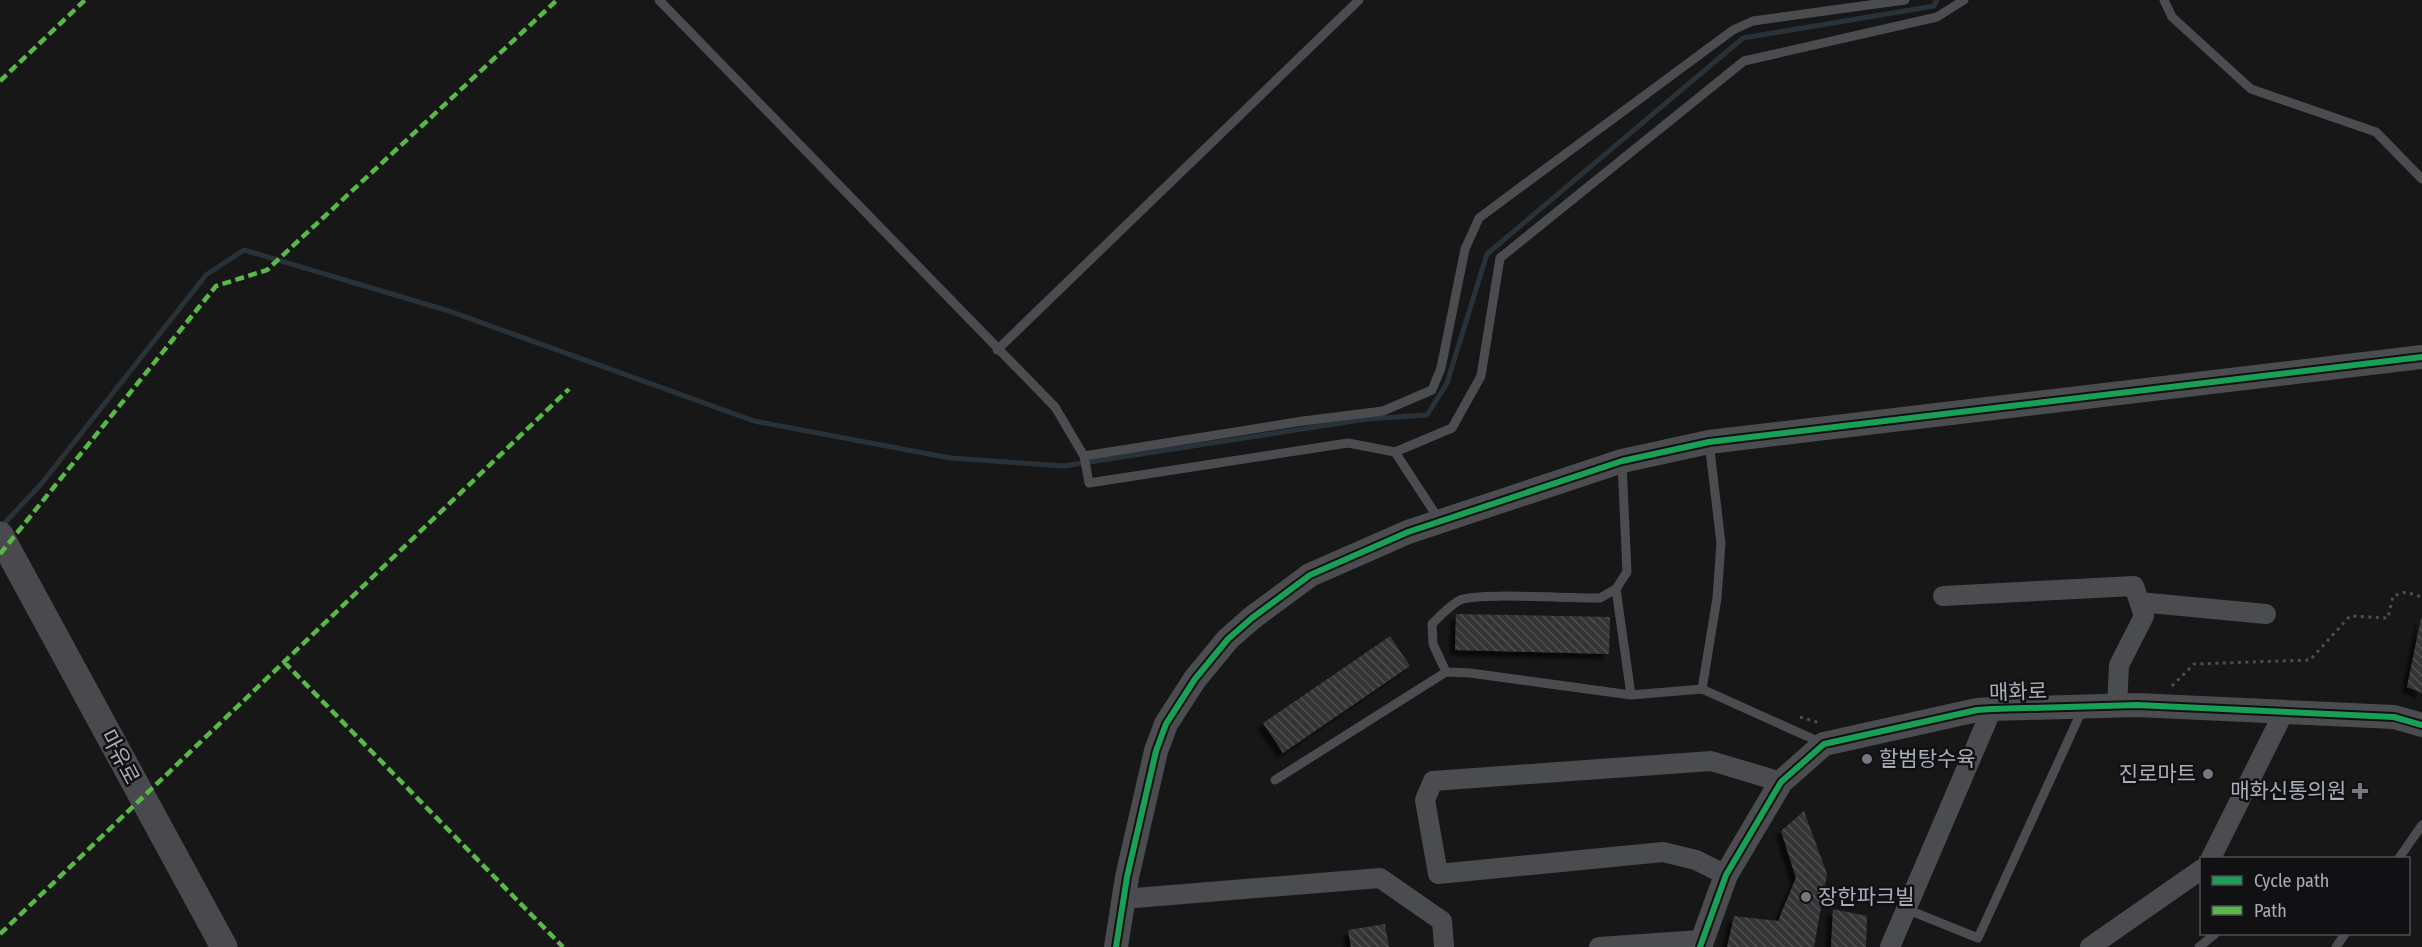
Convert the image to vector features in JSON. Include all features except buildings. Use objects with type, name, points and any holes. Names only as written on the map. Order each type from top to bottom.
[{"type":"main road","name":"마유로","points":[[0,535],[224,947]]},
{"type":"street","points":[[1116,947],[1123,899],[1156,751],[1166,724],[1195,679],[1228,639],[1274,600],[1310,575],[1347,557],[1440,522],[1622,461],[1709,442],[2422,357]]},
{"type":"street","points":[[1943,596],[2134,586],[2144,616],[2119,665],[2117,706]]},
{"type":"street","points":[[2139,602],[2266,614]]},
{"type":"street","name":"매화로","points":[[1700,944],[1726,875],[1781,782],[1824,744],[1977,710],[2117,706],[2394,717],[2422,725]]},
{"type":"street","points":[[1890,947],[1992,710]]},
{"type":"street","points":[[2212,857],[2284,712]]},
{"type":"street","points":[[1726,875],[1696,860],[1663,852],[1438,874],[1425,800],[1433,781],[1711,761],[1781,782]]},
{"type":"street","points":[[2090,947],[2200,870]]},
{"type":"street","points":[[1123,899],[1380,878],[1442,921],[1444,947]]},
{"type":"street","points":[[1599,947],[1700,944]]},
{"type":"lane","points":[[659,0],[997,350],[1055,407],[1084,456],[1089,483],[1348,443],[1395,452],[1452,428],[1481,376],[1500,258],[1744,61],[1937,17],[1964,0]]},
{"type":"lane","points":[[997,350],[1359,0]]},
{"type":"lane","points":[[1084,456],[1303,421],[1383,411],[1432,390],[1441,368],[1465,249],[1479,218],[1732,30],[1753,21],[1905,0]]},
{"type":"lane","points":[[2164,0],[2172,17],[2251,89],[2376,132],[2422,178]]},
{"type":"lane","points":[[1702,689],[1717,598],[1721,543],[1709,442]]},
{"type":"lane","points":[[1395,452],[1440,522]]},
{"type":"lane","points":[[1446,672],[1433,644],[1432,624],[1447,609],[1462,599],[1482,597],[1600,598],[1616,590],[1627,572],[1622,461]]},
{"type":"lane","points":[[1616,590],[1631,695]]},
{"type":"lane","points":[[1275,780],[1446,672],[1470,673],[1631,695],[1702,689],[1824,744]]},
{"type":"lane","points":[[1906,909],[1978,938],[2084,707]]},
{"type":"lane","points":[[2400,857],[2422,825]]},
{"type":"lane","points":[[2199,947],[2213,935]]},
{"type":"waterway","points":[[1,527],[42,483],[206,275],[244,250],[449,311],[754,421],[950,458],[1064,466],[1367,419],[1427,415],[1447,383],[1487,254],[1743,38],[1934,6],[1937,0]]},
{"type":"marked path","points":[[0,81],[85,0]]},
{"type":"marked path","points":[[0,554],[216,286],[267,270],[557,0]]},
{"type":"marked path","points":[[0,934],[569,389]]},
{"type":"marked path","points":[[284,662],[563,947]]},
{"type":"cycle path","points":[[1116,947],[1127,877],[1156,751],[1166,724],[1195,679],[1228,639],[1310,575],[1408,532],[1622,461],[1709,442],[2422,357]]},
{"type":"cycle path","points":[[1700,947],[1726,875],[1781,782],[1824,744],[1977,710],[1992,709],[2137,705],[2394,717],[2422,725]]},
{"type":"place","name":"할범탕수육","points":[[1867,759]]},
{"type":"place","name":"진로마트","points":[[2208,774]]},
{"type":"place","name":"매화신통의원","points":[[2360,791]]},
{"type":"place","name":"장한파크빌","points":[[1806,897]]}]
